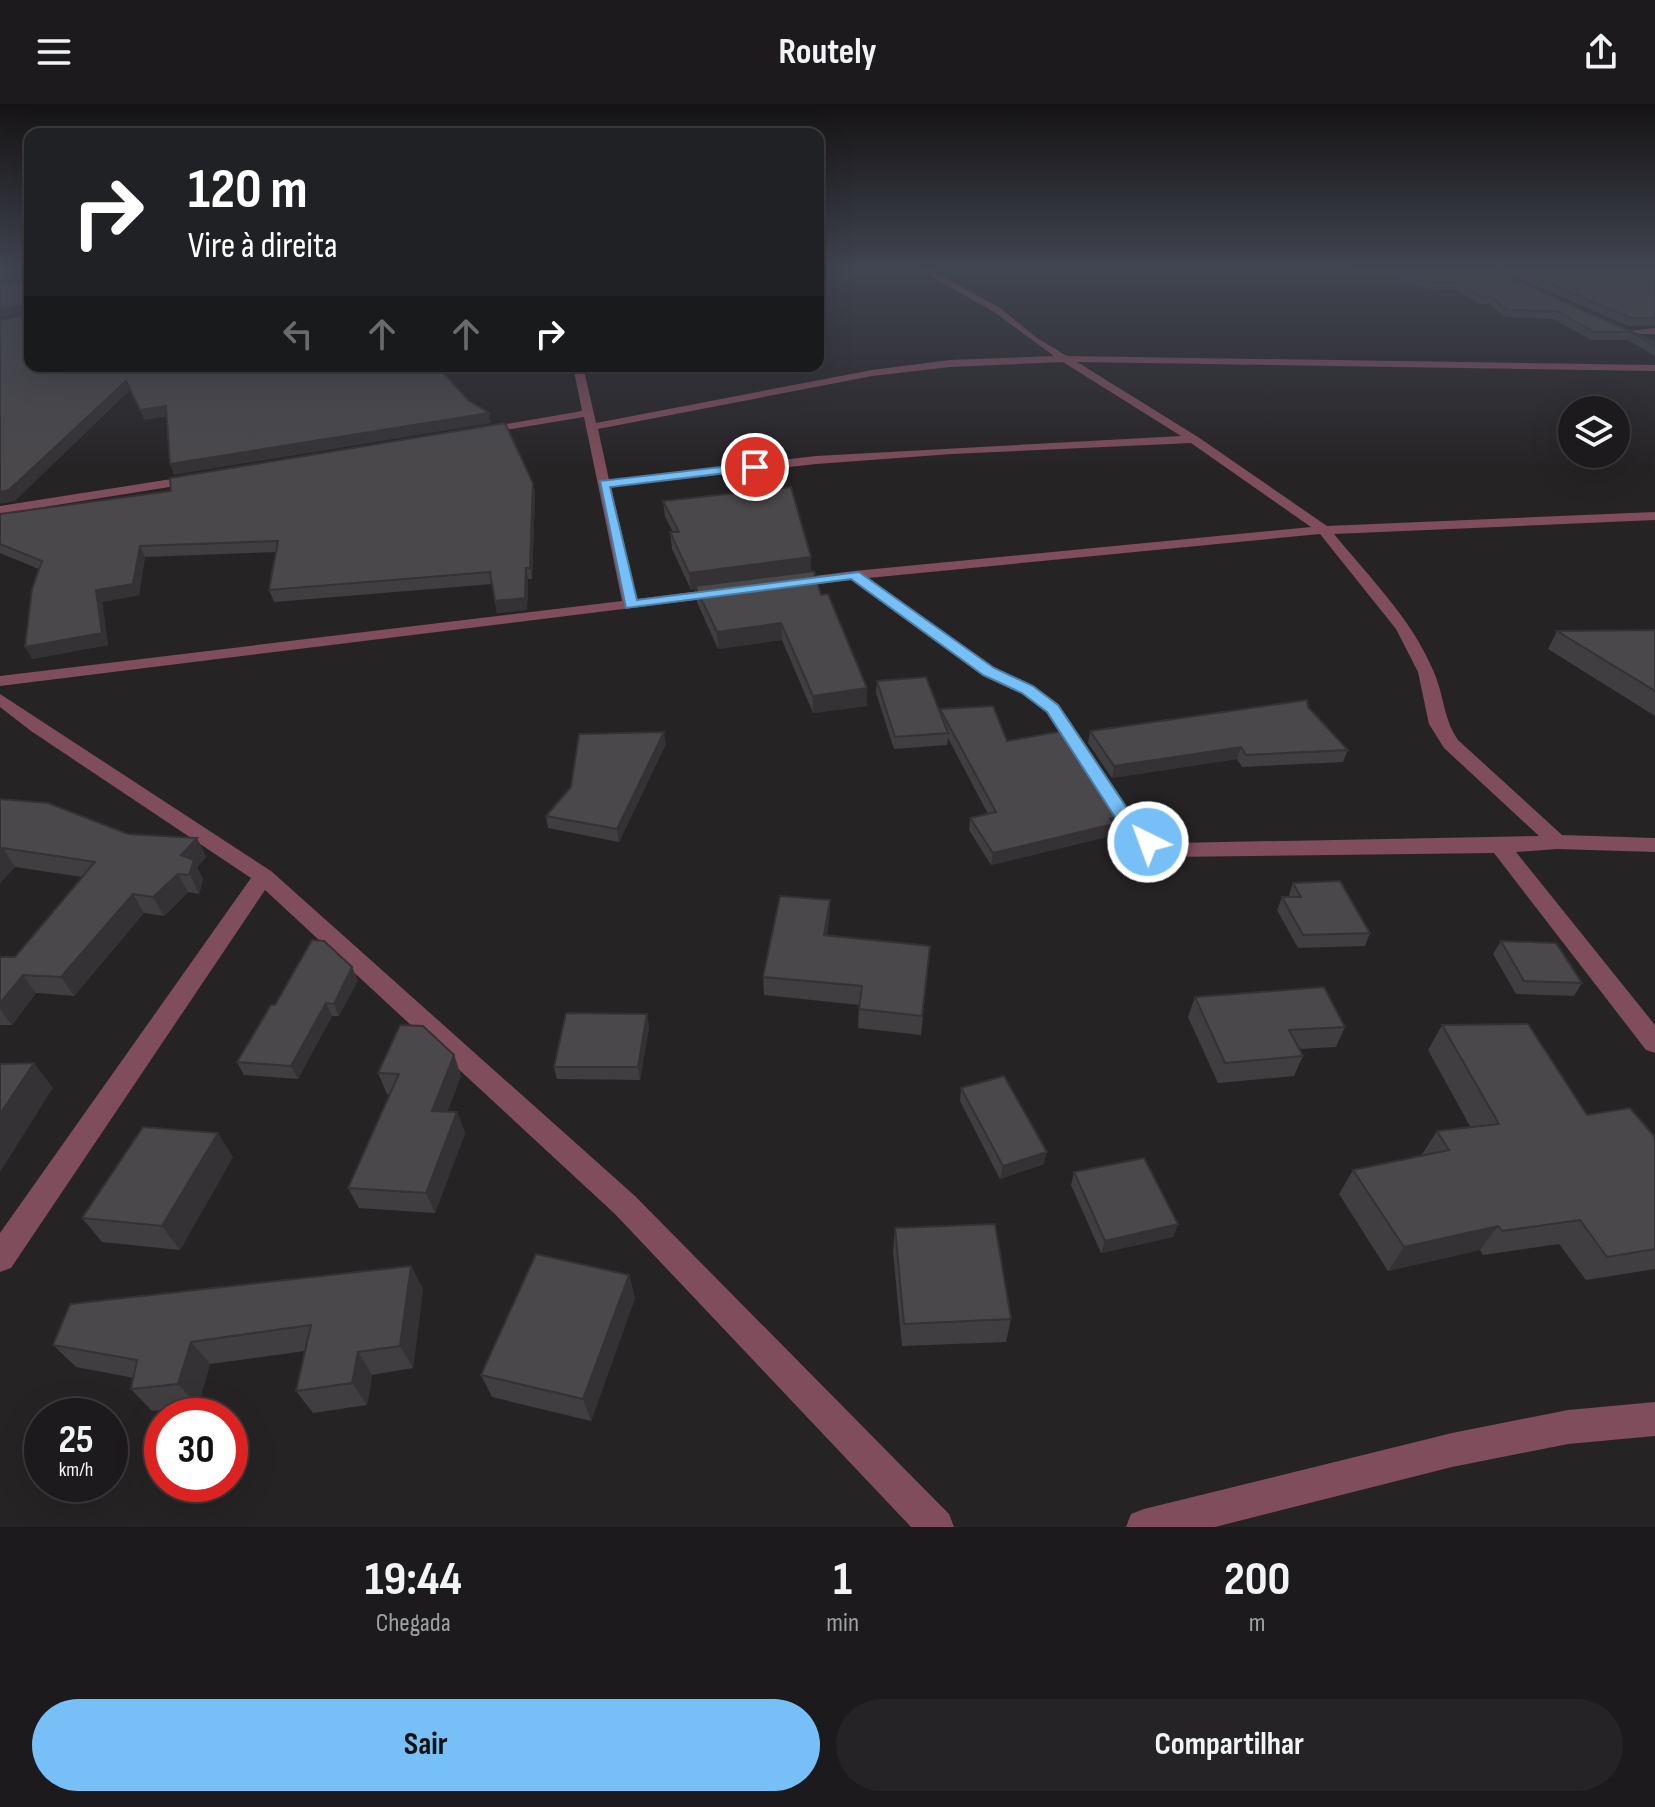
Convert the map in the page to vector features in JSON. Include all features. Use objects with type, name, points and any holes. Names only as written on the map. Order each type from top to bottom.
[{"type":"street","points":[[1030,336],[1194,439],[1324,530],[1403,628],[1426,672],[1438,724],[1451,744],[1557,842]]},
{"type":"street","points":[[1635,336],[1655,346]]},
{"type":"street","points":[[591,427],[912,367],[1066,359],[1655,368]]},
{"type":"street","points":[[579,372],[631,605]]},
{"type":"street","points":[[462,435],[588,413]]},
{"type":"street","points":[[604,484],[816,460],[952,450],[1194,439]]},
{"type":"street","points":[[0,510],[213,476]]},
{"type":"street","points":[[780,585],[854,575],[1324,530],[1655,516]]},
{"type":"street","points":[[854,575],[989,672],[1028,690],[1053,709],[1132,830],[1148,842],[1170,850],[1500,846],[1557,842],[1655,845]]},
{"type":"street","points":[[0,681],[735,591]]},
{"type":"street","points":[[0,699],[37,727],[263,876],[625,1205],[936,1527]]},
{"type":"street","points":[[1500,846],[1655,1043]]},
{"type":"street","points":[[0,1258],[263,876]]},
{"type":"street","points":[[1144,1527],[1452,1450],[1568,1427],[1655,1419]]},
{"type":"building","points":[[0,336],[24,336],[24,372],[442,372],[469,401],[489,413],[170,464],[166,406],[140,410],[126,381],[9,490],[0,492]]},
{"type":"building","points":[[1639,336],[1655,342],[1655,346]]},
{"type":"building","points":[[505,423],[533,483],[530,568],[526,568],[525,598],[495,601],[490,572],[269,590],[278,541],[140,546],[133,584],[96,590],[102,633],[25,647],[32,589],[42,561],[0,544],[0,514],[171,491],[170,478]]},
{"type":"building","points":[[791,487],[811,557],[689,573],[670,532],[679,532],[663,501]]},
{"type":"building","points":[[814,571],[821,595],[828,594],[867,688],[813,696],[781,623],[717,632],[695,586]]},
{"type":"building","points":[[1655,630],[1655,691],[1557,631]]},
{"type":"building","points":[[926,677],[948,733],[895,737],[877,681]]},
{"type":"building","points":[[1307,700],[1308,707],[1348,750],[1246,755],[1241,747],[1114,766],[1090,731]]},
{"type":"building","points":[[993,706],[1007,741],[1062,731],[1121,817],[1110,819],[1113,824],[993,853],[970,818],[996,812],[940,709]]},
{"type":"building","points":[[664,732],[617,829],[546,816],[571,787],[579,734]]},
{"type":"building","points":[[0,799],[48,803],[128,834],[197,838],[181,855],[194,860],[189,875],[178,874],[153,897],[133,894],[61,977],[23,975],[0,1003],[0,957],[15,957],[95,862],[3,848],[0,851]]},
{"type":"building","points":[[1340,881],[1370,933],[1303,935],[1282,897],[1301,897],[1293,883]]},
{"type":"building","points":[[780,896],[830,900],[824,935],[930,946],[922,1016],[859,1009],[862,986],[763,977]]},
{"type":"building","points":[[312,940],[324,941],[352,967],[334,1004],[326,1003],[291,1066],[237,1062],[271,1005],[275,1005]]},
{"type":"building","points":[[1501,941],[1556,943],[1582,983],[1524,981]]},
{"type":"building","points":[[1324,987],[1345,1027],[1289,1030],[1303,1056],[1225,1063],[1195,997]]},
{"type":"building","points":[[566,1013],[647,1014],[638,1067],[554,1067]]},
{"type":"building","points":[[1528,1024],[1587,1115],[1630,1108],[1655,1137],[1655,1249],[1607,1257],[1580,1220],[1502,1231],[1498,1226],[1404,1247],[1353,1170],[1449,1150],[1437,1131],[1499,1124],[1442,1025]]},
{"type":"building","points":[[400,1025],[423,1026],[454,1055],[432,1111],[457,1112],[426,1193],[348,1188],[399,1074],[378,1073]]},
{"type":"building","points":[[34,1063],[0,1114],[0,1064]]},
{"type":"building","points":[[1004,1076],[1047,1152],[1003,1166],[961,1088]]},
{"type":"building","points":[[143,1127],[218,1133],[162,1226],[82,1218]]},
{"type":"building","points":[[1144,1158],[1178,1224],[1105,1241],[1074,1172]]},
{"type":"building","points":[[995,1224],[1011,1319],[904,1324],[895,1228]]},
{"type":"building","points":[[536,1254],[629,1275],[583,1399],[481,1375]]},
{"type":"building","points":[[411,1266],[400,1346],[358,1352],[352,1383],[296,1391],[311,1325],[191,1342],[178,1384],[131,1389],[137,1360],[53,1345],[70,1304]]},
{"type":"route","points":[[755,467],[604,484],[631,605],[854,575],[989,672],[1028,690],[1053,709],[1132,830],[1148,842]]}]
